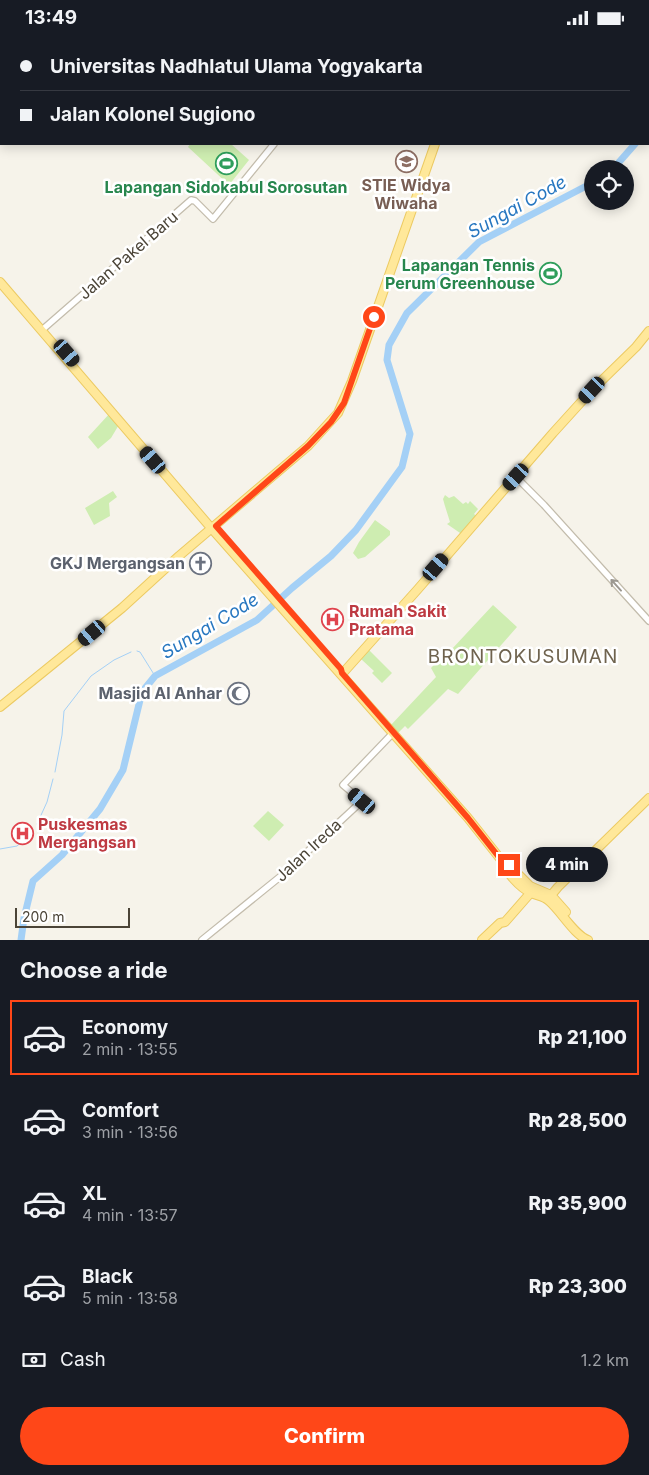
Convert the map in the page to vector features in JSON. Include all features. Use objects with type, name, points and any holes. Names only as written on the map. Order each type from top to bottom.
[{"type":"main road","points":[[0,707],[122,608],[179,556],[308,446],[331,422],[342,407],[435,145]]},
{"type":"main road","points":[[0,275],[43,329]]},
{"type":"main road","points":[[0,282],[43,329],[287,611],[341,669],[393,733],[468,818],[502,861],[505,868],[532,890],[552,898],[573,927],[585,939],[589,940]]},
{"type":"main road","points":[[343,672],[553,433],[649,331]]},
{"type":"main road","points":[[552,898],[558,887],[649,798]]},
{"type":"main road","points":[[482,940],[500,923],[505,922],[532,890],[558,887]]},
{"type":"street","name":"Jalan Pakel Baru","points":[[43,329],[191,200],[194,200],[213,219],[273,145]]},
{"type":"street","points":[[516,477],[544,505],[649,621]]},
{"type":"street","name":"Jalan Ireda","points":[[202,940],[282,876],[362,801],[343,785],[393,733]]},
{"type":"green space","name":"Lapangan Sidokabul Sorosutan","points":[[189,145],[232,145],[249,160],[229,185],[188,147]]},
{"type":"green space","points":[[111,412],[120,423],[111,438],[98,449],[88,437]]},
{"type":"green space","points":[[113,491],[117,497],[109,503],[110,516],[94,525],[85,508]]},
{"type":"green space","points":[[445,495],[449,498],[454,496],[463,504],[466,502],[468,504],[470,501],[478,509],[474,514],[479,518],[463,535],[447,524],[450,522],[443,499]]},
{"type":"green space","points":[[375,520],[390,531],[390,535],[365,557],[358,559],[353,553]]},
{"type":"green space","points":[[493,605],[517,627],[458,694],[448,689],[408,729],[405,726],[398,733],[390,726],[436,677],[431,668],[446,652],[452,652],[451,650]]},
{"type":"green space","points":[[368,649],[392,673],[382,683],[372,673],[374,671],[361,659]]},
{"type":"green space","points":[[268,811],[284,825],[269,841],[253,826]]},
{"type":"waterway","name":"Sungai Code","points":[[621,160],[634,145]]},
{"type":"waterway","name":"Sungai Code","points":[[21,940],[33,881],[62,855],[100,809],[123,770],[142,692],[155,676],[257,620],[331,556],[356,530],[402,467],[410,434],[387,360],[389,345],[407,313],[479,242],[584,187]]},
{"type":"waterway","points":[[137,651],[140,652],[155,676]]},
{"type":"waterway","points":[[55,772],[62,735],[64,711],[91,676],[114,660],[131,652]]},
{"type":"waterway","points":[[37,824],[47,802],[53,779]]},
{"type":"waterway","points":[[0,849],[17,846],[32,833]]},
{"type":"place","name":"STIE Widya Wiwaha","points":[[406,161]]},
{"type":"place","name":"Lapangan Sidokabul Sorosutan","points":[[226,163]]},
{"type":"place","name":"Lapangan Tennis Perum Greenhouse","points":[[551,274]]},
{"type":"place","name":"GKJ Mergangsan","points":[[201,563]]},
{"type":"place","name":"Rumah Sakit Pratama","points":[[333,620]]},
{"type":"place","name":"Masjid Al Anhar","points":[[238,693]]},
{"type":"place","name":"Puskesmas Mergangsan","points":[[22,833]]},
{"type":"district","name":"BRONTOKUSUMAN","points":[[523,656]]},
{"type":"route","points":[[374,317],[344,403],[338,413],[308,446],[216,526],[341,669],[342,673],[468,818],[502,861],[509,865]]}]
